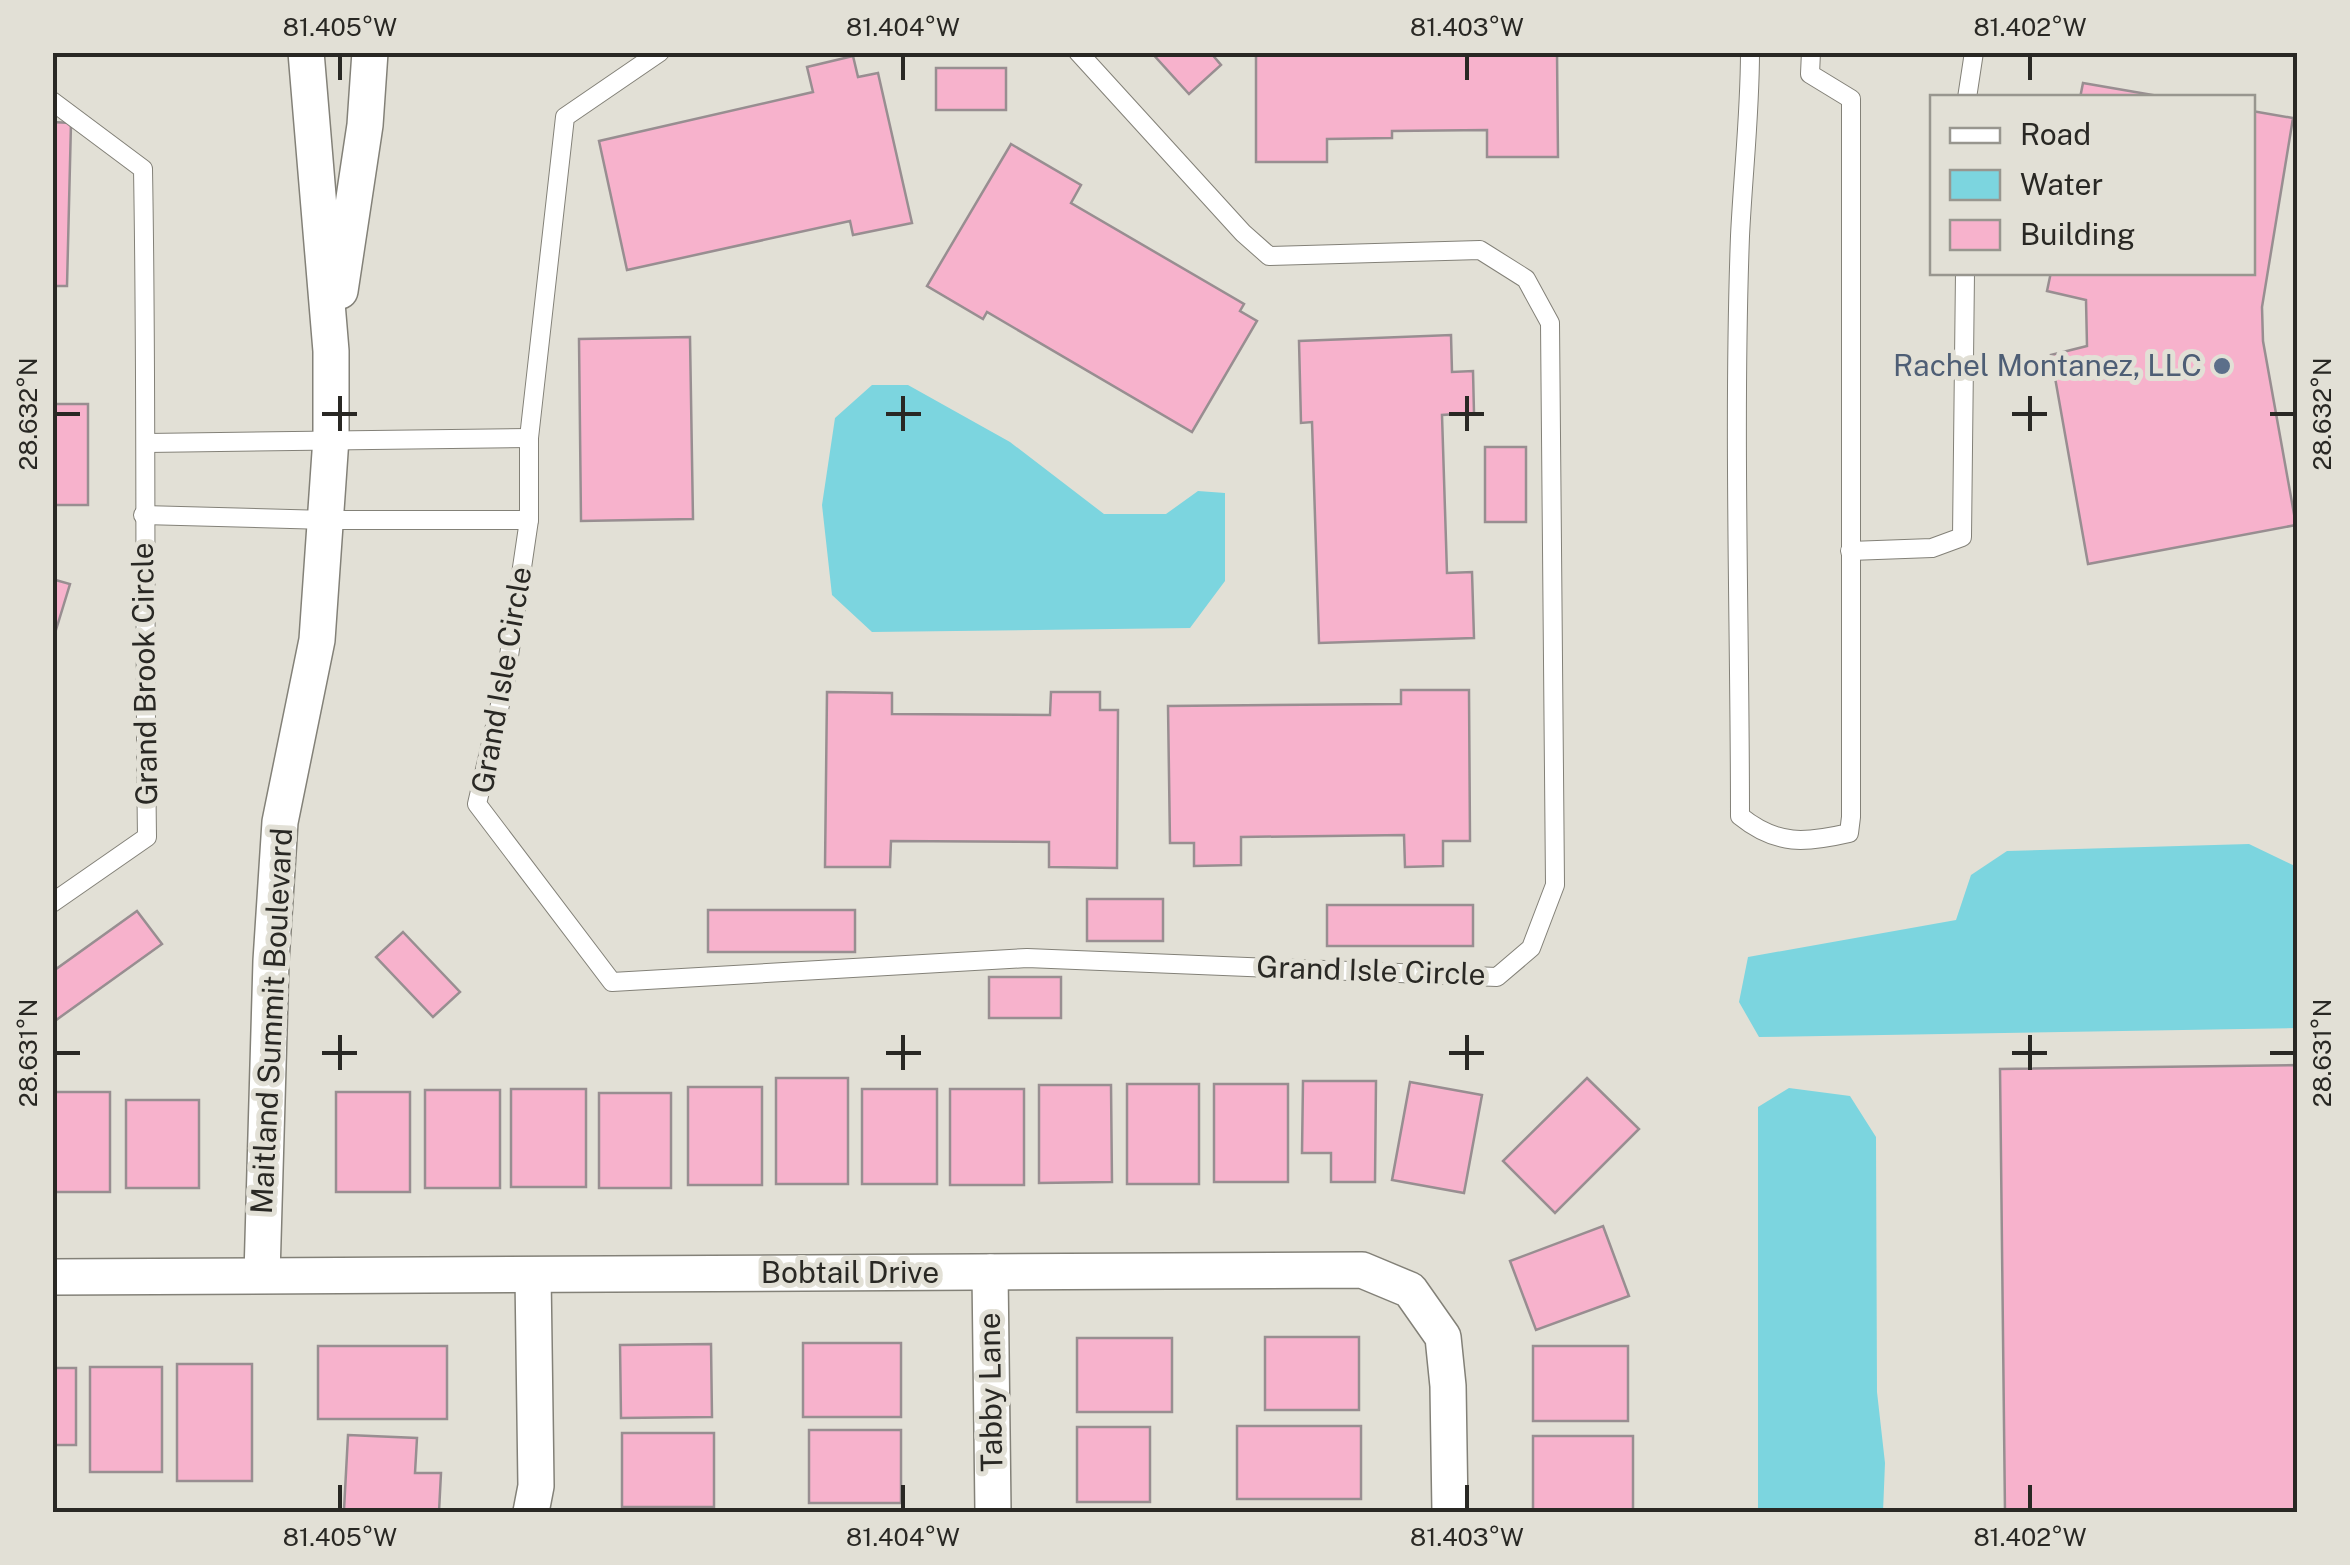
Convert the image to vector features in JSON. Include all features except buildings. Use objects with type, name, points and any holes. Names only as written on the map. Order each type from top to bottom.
[{"type":"street","name":"Maitland Summit Boulevard","points":[[262,1275],[271,961],[280,822],[317,640],[331,438],[331,352],[306,52]]},
{"type":"street","name":"Maitland Summit Boulevard","points":[[331,352],[365,125],[370,52]]},
{"type":"street","name":"Bobtail Drive","points":[[52,1278],[1362,1270],[1410,1290],[1444,1338],[1450,1512]]},
{"type":"street","name":"Tabby Lane","points":[[990,1272],[993,1512]]},
{"type":"street","points":[[531,1512],[536,1486],[533,1275]]},
{"type":"lane","name":"Grand Isle Circle","points":[[660,52],[565,117],[530,438],[530,520],[505,684],[476,804],[612,982],[1027,958],[1497,977],[1531,948],[1555,885],[1550,323],[1526,279],[1480,250],[1269,256],[1243,233],[1078,52]]},
{"type":"lane","points":[[1750,52],[1750,110],[1740,234],[1740,816],[1757,830],[1776,838],[1810,842],[1849,833],[1851,99],[1810,74],[1811,52]]},
{"type":"lane","points":[[1967,95],[1974,52]]},
{"type":"lane","name":"Grand Brook Circle","points":[[52,101],[143,169],[148,443],[143,515],[148,838],[52,903]]},
{"type":"lane","points":[[1850,551],[1932,548],[1962,536],[1965,275]]},
{"type":"lane","points":[[148,443],[530,438]]},
{"type":"lane","name":"Grand Brook Circle","points":[[143,515],[327,520]]},
{"type":"lane","name":"Grand Isle Circle","points":[[327,520],[530,520]]},
{"type":"water","points":[[872,385],[908,385],[1010,442],[1104,514],[1166,514],[1198,491],[1225,493],[1225,581],[1190,628],[872,632],[832,595],[822,505],[835,418]]},
{"type":"water","points":[[2249,844],[2297,867],[2297,1028],[1759,1037],[1739,1002],[1748,957],[1956,920],[1971,875],[2007,851]]},
{"type":"water","points":[[1789,1088],[1850,1096],[1876,1137],[1877,1392],[1885,1463],[1883,1512],[1758,1512],[1758,1107]]},
{"type":"place","name":"Rachel Montanez, LLC","points":[[2222,366]]}]
